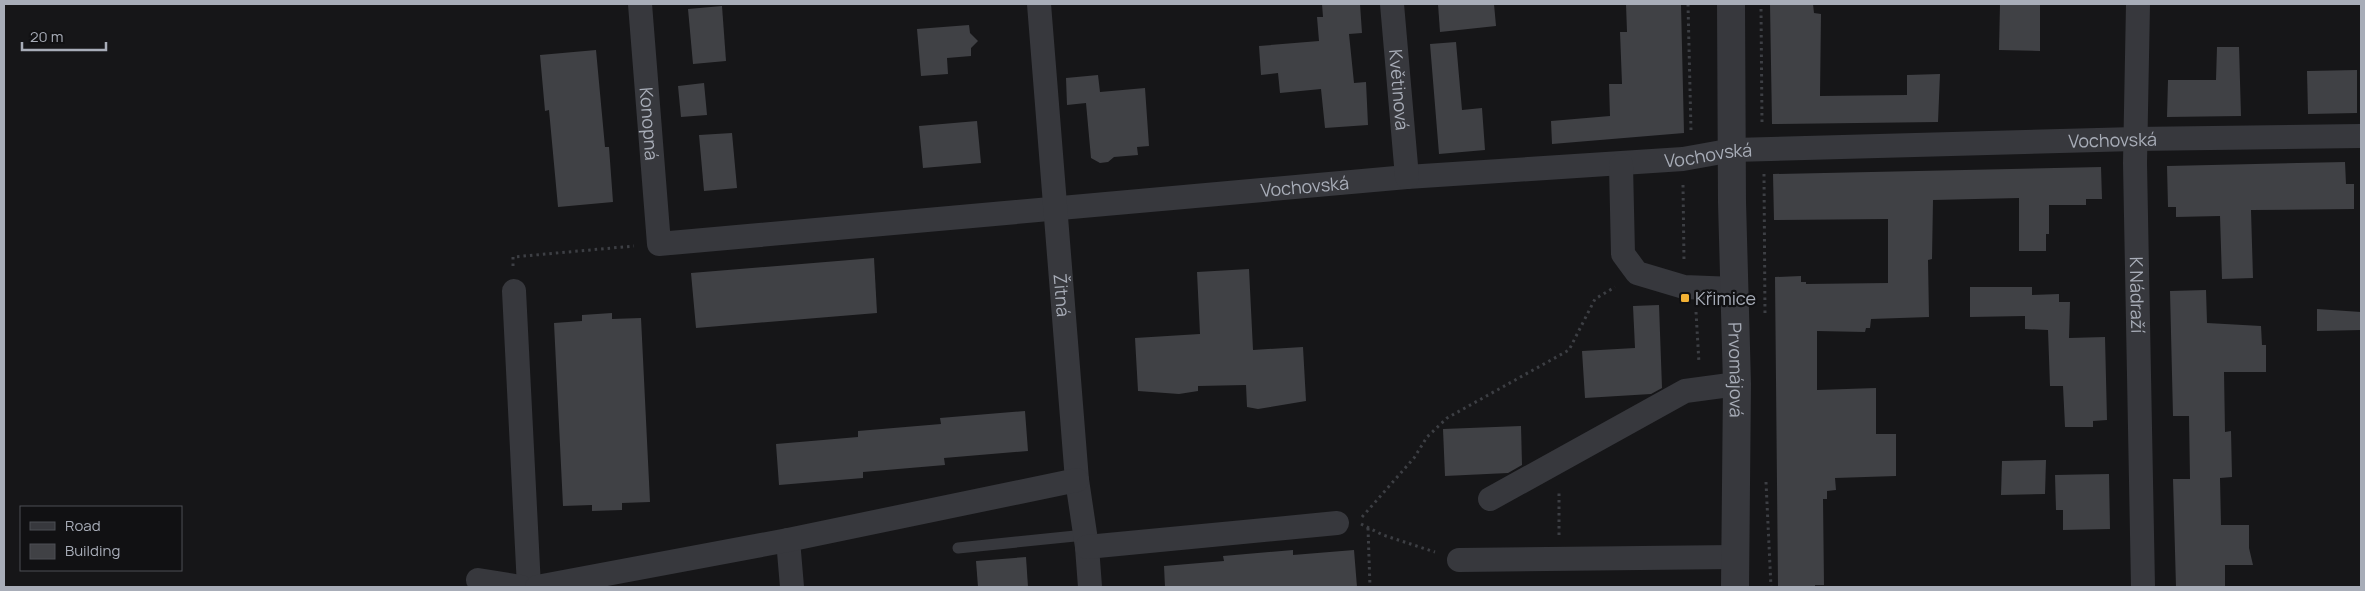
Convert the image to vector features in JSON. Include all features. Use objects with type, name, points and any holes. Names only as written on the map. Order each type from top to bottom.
[{"type":"street","name":"Konopná","points":[[640,4],[659,244]]},
{"type":"street","name":"Žitná","points":[[1039,4],[1057,209],[1077,480],[1086,541],[1090,587]]},
{"type":"street","name":"Květinová","points":[[1392,4],[1406,177]]},
{"type":"street","name":"Prvomájová","points":[[1731,4],[1737,384],[1735,587]]},
{"type":"street","name":"K Nádraží","points":[[2138,4],[2135,139],[2143,587]]},
{"type":"street","name":"Vochovská","points":[[659,244],[1406,177],[1683,159],[1733,150],[1762,148],[2135,139],[2361,136]]},
{"type":"street","points":[[1621,164],[1623,254],[1637,273],[1684,287],[1735,289]]},
{"type":"street","points":[[514,291],[529,587]]},
{"type":"street","points":[[1490,499],[1685,391],[1737,384]]},
{"type":"street","points":[[537,587],[788,540],[1077,480]]},
{"type":"street","points":[[1086,541],[1337,523]]},
{"type":"street","points":[[788,540],[792,587]]},
{"type":"street","points":[[1459,560],[1735,557]]},
{"type":"street","points":[[478,580],[520,587]]},
{"type":"lane","points":[[958,548],[1086,541]]},
{"type":"path","points":[[1761,4],[1764,202]]},
{"type":"path","points":[[514,291],[513,257],[659,244]]},
{"type":"path","points":[[1459,560],[1384,536],[1357,522],[1414,458],[1427,437],[1448,418],[1569,350],[1595,300],[1637,273]]},
{"type":"path","points":[[1558,558],[1560,460]]},
{"type":"path","points":[[1368,528],[1370,587]]},
{"type":"building","points":[[1322,4],[1360,4],[1362,33],[1349,34],[1354,83],[1366,82],[1368,125],[1325,128],[1321,89],[1280,93],[1278,73],[1261,75],[1259,46],[1319,41],[1317,17],[1323,17]]},
{"type":"building","points":[[1438,4],[1494,4],[1496,26],[1440,32]]},
{"type":"building","points":[[1626,4],[1681,4],[1684,133],[1552,144],[1551,121],[1610,116],[1609,84],[1622,84],[1620,32],[1627,32]]},
{"type":"building","points":[[1770,4],[1813,4],[1814,13],[1821,14],[1820,96],[1907,95],[1907,75],[1940,74],[1938,122],[1772,124]]},
{"type":"building","points":[[2000,4],[2040,4],[2040,51],[1999,50]]},
{"type":"building","points":[[722,6],[726,61],[693,64],[688,9]]},
{"type":"building","points":[[969,25],[970,33],[978,41],[971,48],[971,56],[947,58],[948,74],[921,76],[917,29]]},
{"type":"building","points":[[1456,42],[1462,110],[1482,108],[1485,150],[1439,154],[1430,44]]},
{"type":"building","points":[[2217,47],[2239,47],[2241,116],[2167,117],[2168,80],[2216,80]]},
{"type":"building","points":[[596,50],[605,147],[609,147],[613,202],[558,207],[549,110],[545,111],[540,55]]},
{"type":"building","points":[[2357,70],[2357,113],[2308,114],[2307,71]]},
{"type":"building","points":[[1098,75],[1100,92],[1145,88],[1149,146],[1137,147],[1138,155],[1114,157],[1108,162],[1100,163],[1091,158],[1086,103],[1067,105],[1066,78]]},
{"type":"building","points":[[704,83],[707,115],[681,117],[678,86]]},
{"type":"building","points":[[977,121],[981,163],[923,168],[919,126]]},
{"type":"building","points":[[732,133],[737,188],[704,191],[699,135]]},
{"type":"building","points":[[2345,162],[2346,184],[2354,184],[2354,209],[2251,210],[2253,278],[2222,279],[2220,216],[2176,217],[2176,207],[2168,207],[2167,166]]},
{"type":"building","points":[[2101,167],[2102,199],[2086,199],[2086,205],[2049,205],[2049,234],[2046,234],[2046,251],[2019,251],[2019,198],[1933,200],[1932,259],[1928,260],[1929,317],[1871,319],[1870,328],[1866,328],[1865,332],[1817,331],[1817,390],[1876,388],[1876,434],[1896,434],[1896,476],[1835,478],[1836,490],[1827,491],[1827,499],[1823,499],[1824,585],[1815,585],[1815,587],[1778,587],[1775,277],[1801,276],[1801,282],[1806,282],[1806,284],[1888,283],[1888,219],[1774,220],[1773,174]]},
{"type":"building","points":[[874,258],[877,313],[696,328],[691,273]]},
{"type":"building","points":[[1249,269],[1253,350],[1303,347],[1306,401],[1258,409],[1247,407],[1246,385],[1198,386],[1198,391],[1179,394],[1138,391],[1135,338],[1200,334],[1197,272]]},
{"type":"building","points":[[1970,287],[2032,287],[2032,295],[2059,294],[2059,302],[2070,302],[2069,338],[2105,337],[2107,420],[2093,421],[2093,427],[2065,427],[2063,386],[2050,386],[2048,330],[2025,329],[2025,316],[1970,317]]},
{"type":"building","points":[[2206,290],[2207,323],[2261,326],[2262,345],[2266,345],[2266,372],[2224,372],[2225,432],[2231,431],[2232,477],[2220,478],[2221,525],[2249,525],[2249,548],[2253,565],[2225,565],[2225,587],[2176,587],[2173,479],[2190,479],[2189,416],[2173,416],[2170,291]]},
{"type":"building","points":[[1659,305],[1662,388],[1651,394],[1585,398],[1582,351],[1635,348],[1633,306]]},
{"type":"building","points":[[2317,309],[2361,312],[2361,330],[2317,331]]},
{"type":"building","points":[[612,313],[612,319],[641,318],[650,502],[622,503],[622,510],[592,511],[592,505],[563,506],[554,323],[582,321],[582,315]]},
{"type":"building","points":[[1025,411],[1028,451],[944,458],[945,465],[863,472],[863,478],[779,485],[776,444],[858,437],[858,431],[941,424],[940,418]]},
{"type":"building","points":[[1521,426],[1522,465],[1508,473],[1445,476],[1443,429]]},
{"type":"building","points":[[2046,460],[2045,494],[2001,495],[2002,461]]},
{"type":"building","points":[[2109,474],[2110,529],[2063,530],[2063,510],[2056,510],[2055,475]]},
{"type":"building","points":[[1293,550],[1293,555],[1354,550],[1357,587],[1165,587],[1164,566],[1224,561],[1223,556]]},
{"type":"building","points":[[1026,557],[1028,587],[978,587],[976,561]]},
{"type":"place","name":"Křimice","points":[[1685,298]]}]
